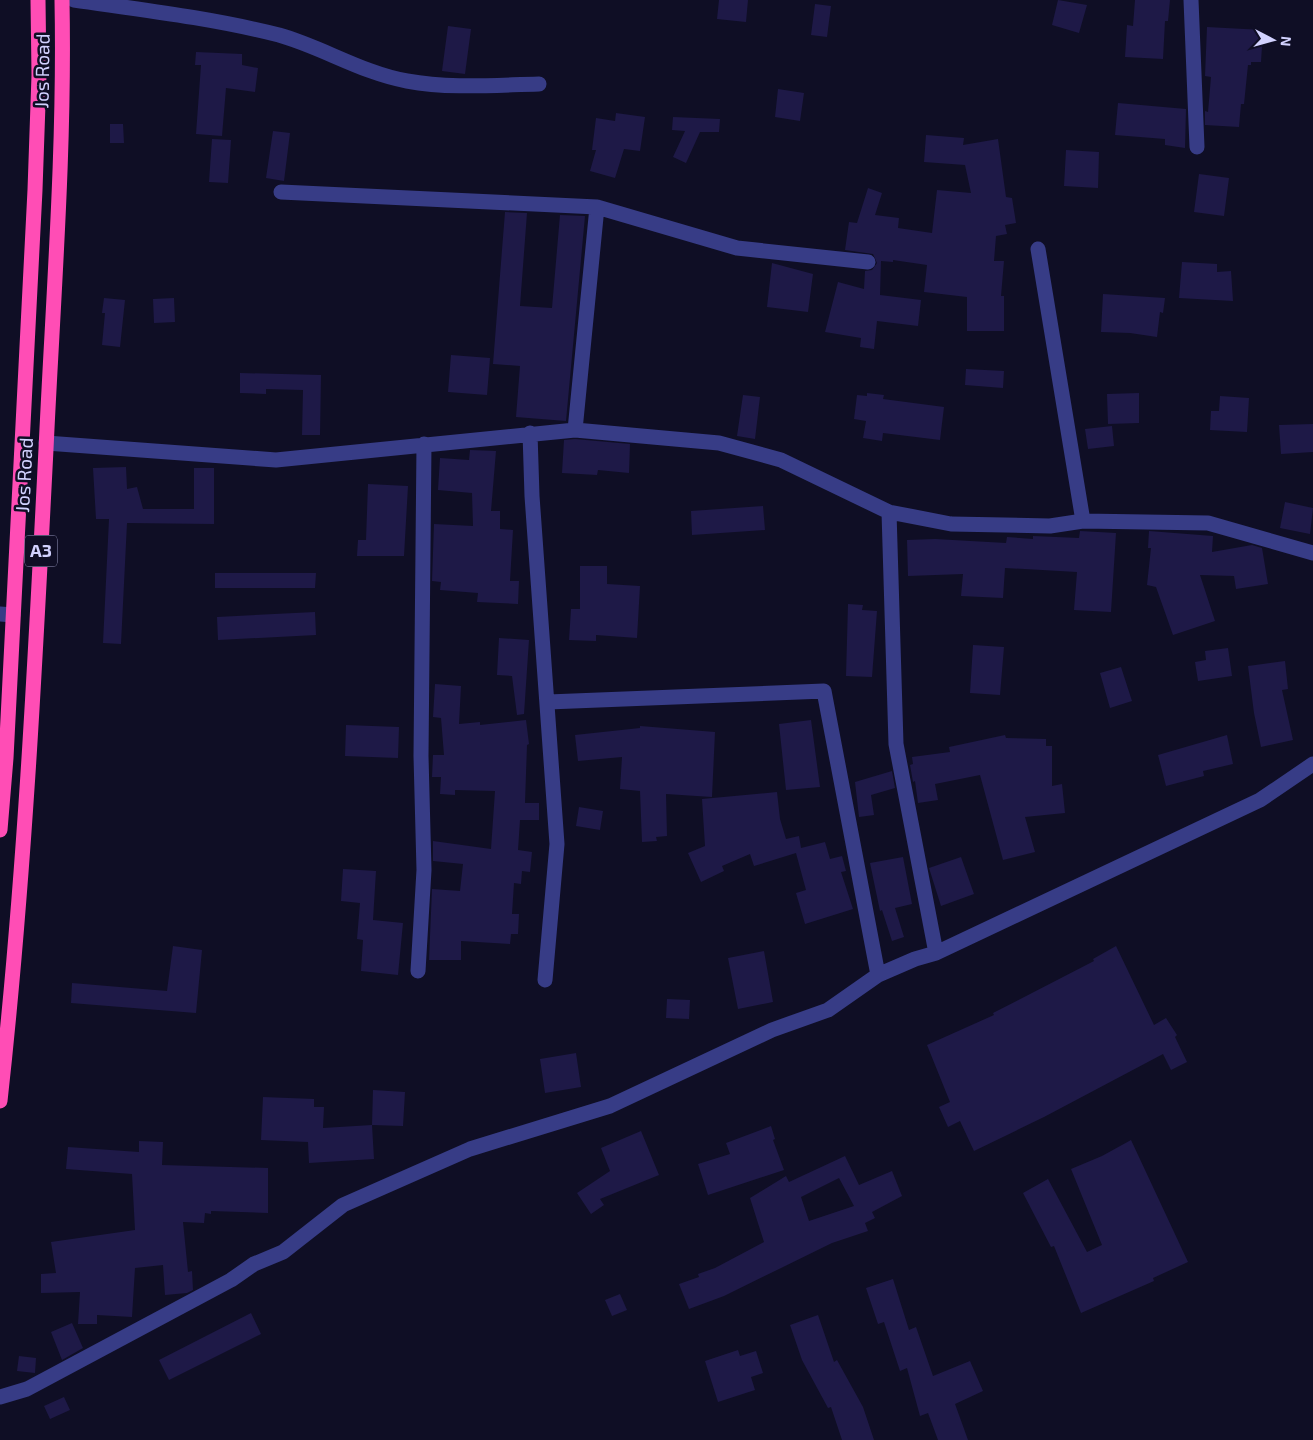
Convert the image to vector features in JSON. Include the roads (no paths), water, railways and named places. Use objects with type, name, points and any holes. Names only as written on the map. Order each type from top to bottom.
[{"type":"highway","name":"Jos Road","points":[[0,830],[7,615],[37,142],[39,75],[38,0]]},
{"type":"highway","name":"Jos Road","points":[[0,1101],[30,757],[64,73],[62,0]]},
{"type":"street","points":[[74,0],[229,23],[282,36],[354,65],[406,81],[442,85],[539,84]]},
{"type":"street","points":[[1191,0],[1197,147]]},
{"type":"street","points":[[281,192],[597,207],[737,248],[868,262]]},
{"type":"street","points":[[575,430],[597,207]]},
{"type":"street","points":[[1038,249],[1083,521]]},
{"type":"street","points":[[46,443],[276,460],[530,433],[575,430],[719,444],[781,460],[889,512],[951,524],[1050,526],[1083,521],[1208,523],[1313,553]]},
{"type":"street","points":[[530,433],[532,496],[557,844],[545,980]]},
{"type":"street","points":[[418,971],[424,870],[420,756],[424,444]]},
{"type":"street","points":[[889,512],[896,744],[936,953]]},
{"type":"street","points":[[548,702],[824,691],[878,975]]},
{"type":"street","points":[[0,1398],[27,1389],[231,1280],[254,1264],[283,1252],[344,1205],[470,1149],[610,1106],[772,1030],[828,1010],[878,975],[915,959],[936,953],[1260,800],[1313,764]]}]
